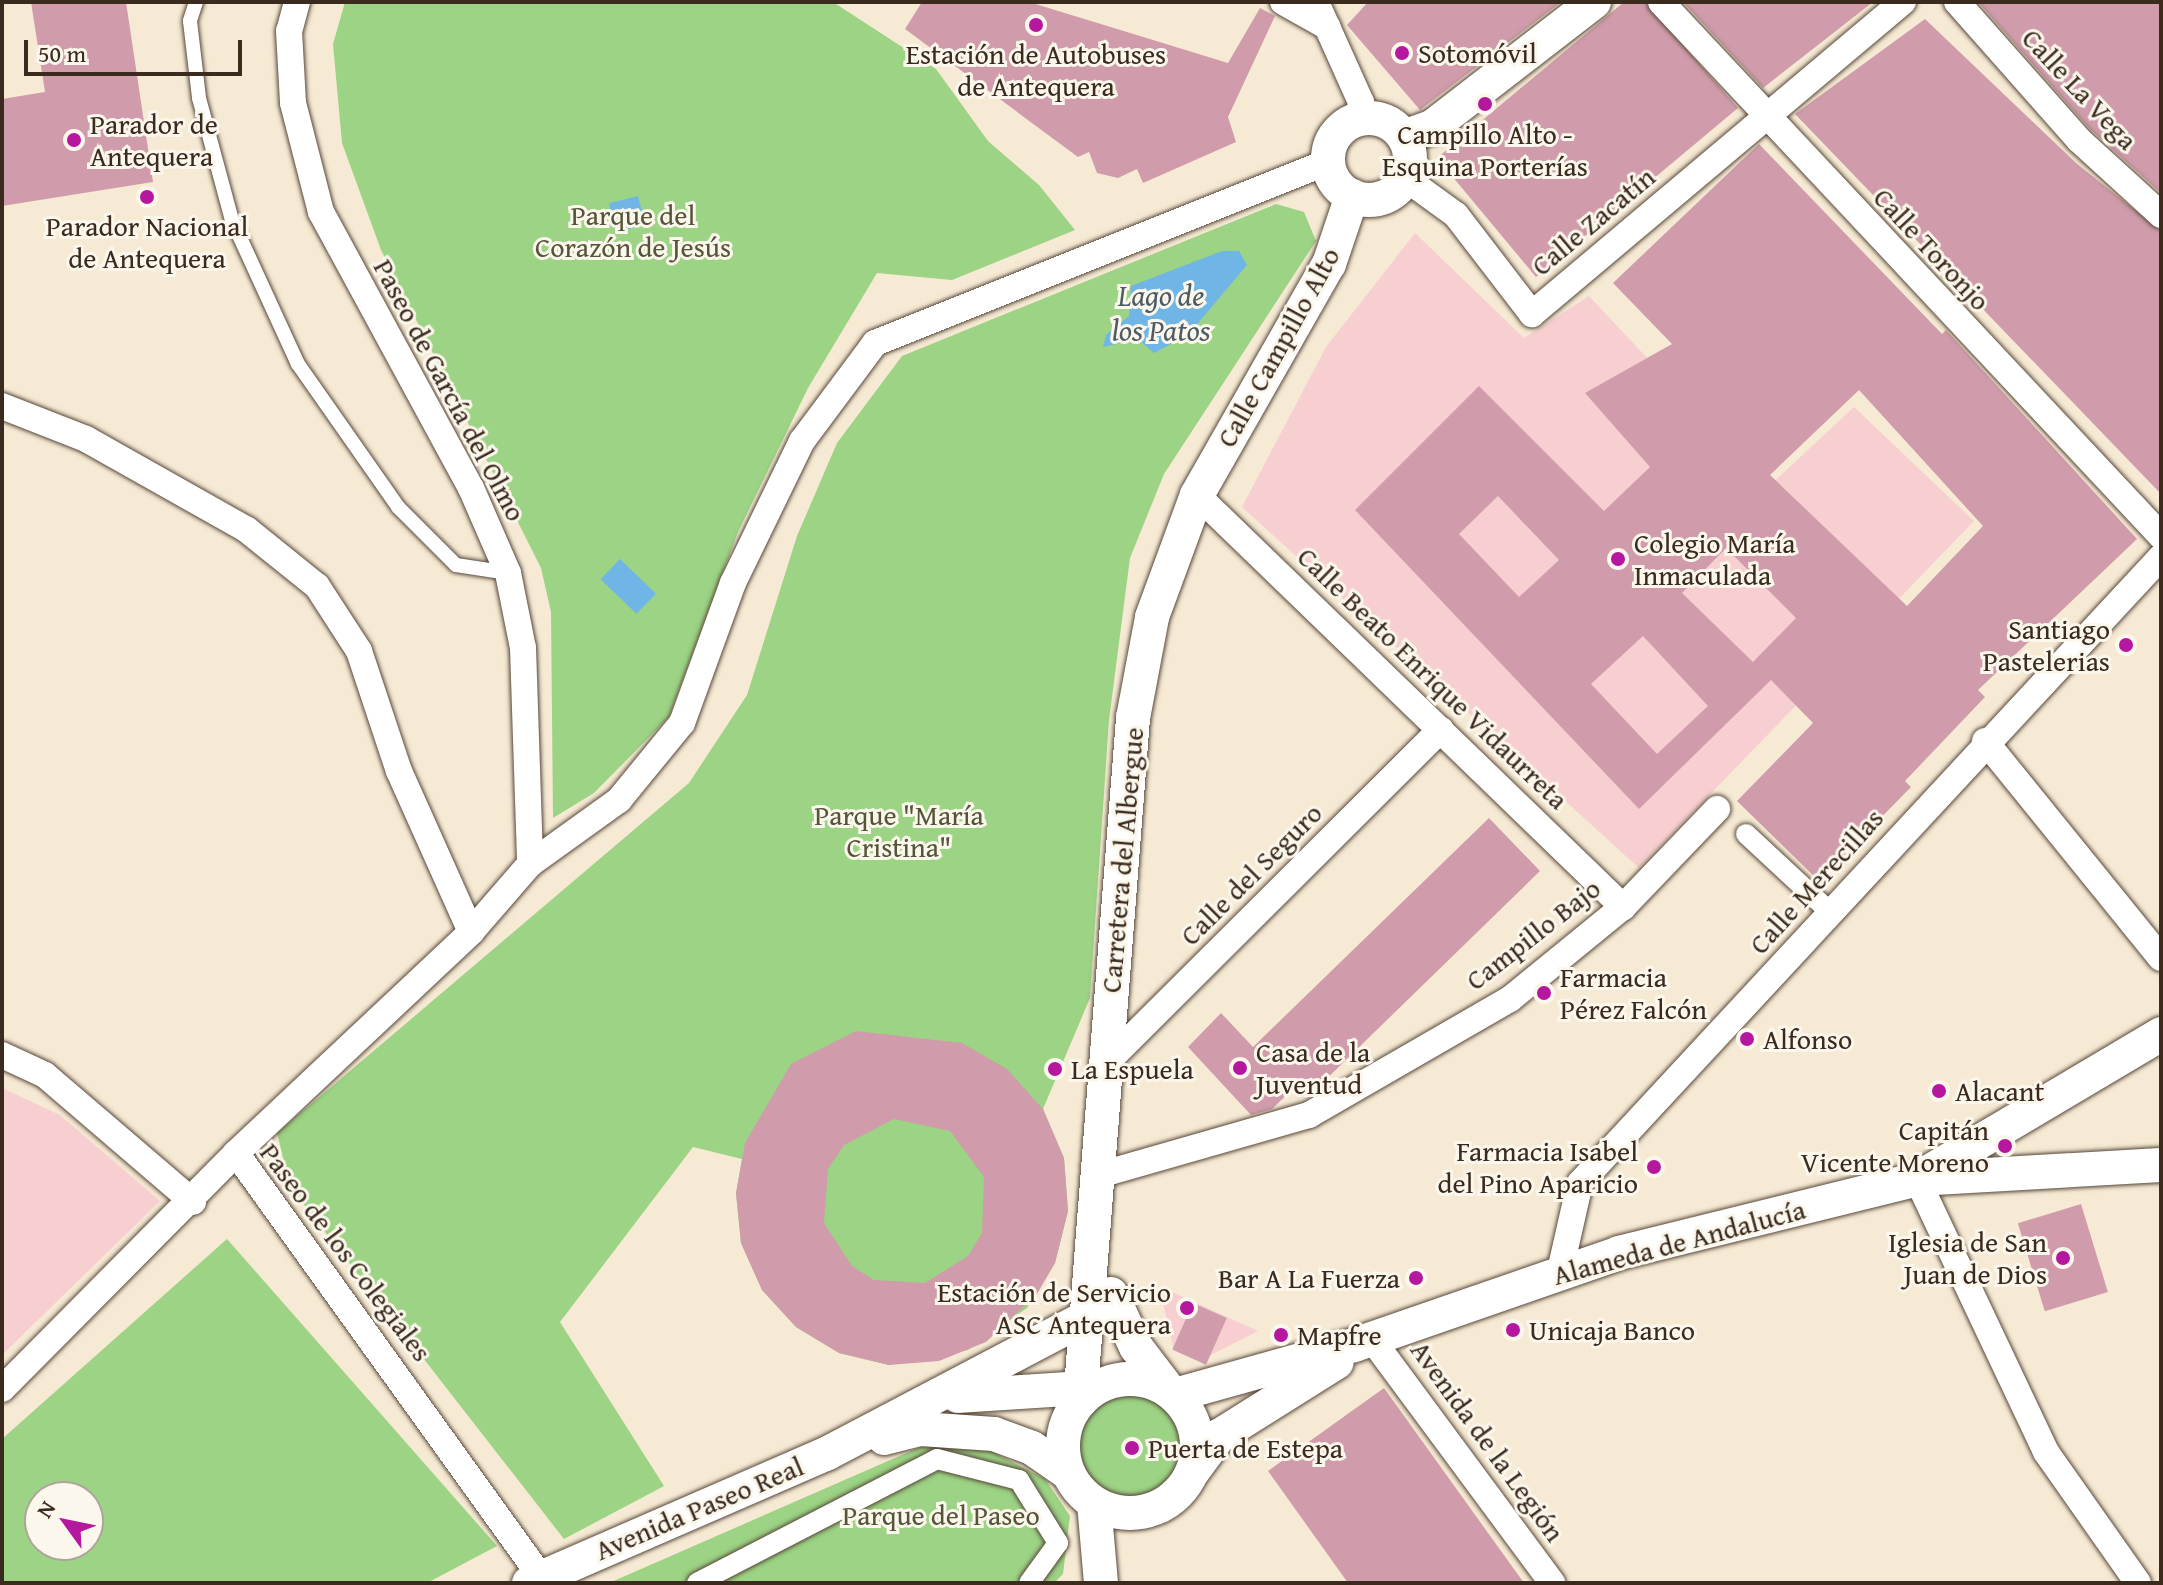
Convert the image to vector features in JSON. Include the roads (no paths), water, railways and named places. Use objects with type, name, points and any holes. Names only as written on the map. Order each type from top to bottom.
[{"type":"street","name":"Paseo de García del Olmo","points":[[297,2],[289,31],[293,103],[321,212],[471,488],[508,573],[523,648],[530,864]]},
{"type":"street","points":[[1283,2],[1325,11],[1361,102],[1359,119]]},
{"type":"street","points":[[1404,137],[1432,127],[1594,2]]},
{"type":"street","name":"Calle Toronjo","points":[[1661,2],[1765,117],[2161,536]]},
{"type":"street","points":[[1765,117],[1903,2]]},
{"type":"street","name":"Calle La Vega","points":[[1957,2],[2079,140],[2161,215]]},
{"type":"street","name":"Calle Zacatín","points":[[1405,178],[1456,215],[1532,314],[1765,117]]},
{"type":"street","points":[[1359,119],[1380,119],[1404,137],[1412,155],[1405,178],[1381,198],[1352,196],[1330,177],[1328,162],[1337,137],[1359,119]]},
{"type":"street","points":[[236,1153],[471,932],[530,864],[619,800],[692,708],[733,583],[802,441],[875,343],[1328,162]]},
{"type":"street","name":"Calle Campillo Alto","points":[[1197,495],[1329,264],[1352,196]]},
{"type":"street","points":[[2,406],[86,439],[206,507],[317,586],[359,651],[399,771],[471,932]]},
{"type":"street","name":"Calle Beato Enrique Vidaurreta","points":[[1197,495],[1623,907]]},
{"type":"street","name":"Carretera del Albergue","points":[[1086,1392],[1086,1317],[1133,718],[1152,617],[1197,495]]},
{"type":"street","name":"Calle Merecillas","points":[[1560,1271],[1580,1183],[1831,913],[1985,741],[2161,557]]},
{"type":"street","name":"Calle del Seguro","points":[[1105,1064],[1441,729]]},
{"type":"street","points":[[1985,741],[2161,958]]},
{"type":"street","name":"Campillo Bajo","points":[[1096,1176],[1309,1115],[1510,999],[1623,907],[1717,809]]},
{"type":"street","points":[[1746,834],[1831,913]]},
{"type":"street","points":[[1917,1179],[2161,1034]]},
{"type":"street","points":[[2,1055],[45,1075],[193,1202]]},
{"type":"street","name":"Paseo de los Colegiales","points":[[2,1389],[193,1202],[236,1153],[535,1580]]},
{"type":"street","points":[[1917,1179],[2161,1165]]},
{"type":"street","points":[[1917,1179],[2046,1452],[2138,1583]]},
{"type":"street","name":"Alameda de Andalucía","points":[[1171,1392],[1363,1342],[1560,1271],[1917,1179]]},
{"type":"street","name":"Carretera del Albergue","points":[[1092,1234],[1120,1313],[1171,1392]]},
{"type":"street","name":"Carretera del Albergue","points":[[1038,1338],[1071,1291],[1092,1234]]},
{"type":"street","name":"Avenida Paseo Real","points":[[535,1580],[826,1454],[908,1412],[1038,1338],[1086,1317],[1120,1313]]},
{"type":"street","name":"Alameda de Andalucía","points":[[1193,1471],[1219,1436],[1363,1342]]},
{"type":"street","name":"Avenida de la Legión","points":[[1363,1342],[1552,1583]]},
{"type":"street","points":[[1134,1378],[1171,1392],[1195,1426],[1193,1471],[1151,1510],[1122,1512],[1094,1503],[1068,1473],[1063,1438],[1086,1392],[1134,1378]]},
{"type":"street","points":[[999,1389],[991,1417],[1008,1438]]},
{"type":"street","name":"Avenida Paseo Real","points":[[908,1412],[999,1389],[1086,1392]]},
{"type":"street","name":"Avenida Paseo Real","points":[[826,1454],[921,1429],[1008,1438],[1068,1473]]},
{"type":"street","name":"Avenida Paseo Real","points":[[697,1583],[937,1459],[1019,1480],[1058,1543],[1029,1583]]},
{"type":"street","points":[[1094,1503],[1093,1545],[1101,1583]]},
{"type":"lane","points":[[196,2],[190,21],[199,98],[232,220],[298,364],[398,507],[456,565],[508,573]]},
{"type":"lane","points":[[1087,1583],[1093,1545]]},
{"type":"water","points":[[638,196],[645,225],[616,232],[609,203]]},
{"type":"water","name":"Lago de los Patos","points":[[1222,251],[1239,251],[1247,265],[1188,335],[1154,353],[1138,339],[1103,347],[1106,335],[1129,316],[1131,286]]},
{"type":"water","points":[[620,559],[656,594],[637,614],[601,579]]},
{"type":"place","name":"Estación de Autobuses de Antequera","points":[[1036,25]]},
{"type":"place","name":"Sotomóvil","points":[[1402,53]]},
{"type":"place","name":"Campillo Alto - Esquina Porterías","points":[[1485,104]]},
{"type":"place","name":"Parador de Antequera","points":[[74,140]]},
{"type":"place","name":"Parador Nacional de Antequera","points":[[147,197]]},
{"type":"place","name":"Colegio María Inmaculada","points":[[1618,559]]},
{"type":"place","name":"Santiago Pastelerias","points":[[2126,645]]},
{"type":"place","name":"Farmacia Pérez Falcón","points":[[1544,993]]},
{"type":"place","name":"Alfonso","points":[[1747,1039]]},
{"type":"place","name":"Casa de la Juventud","points":[[1240,1068]]},
{"type":"place","name":"La Espuela","points":[[1055,1069]]},
{"type":"place","name":"Alacant","points":[[1939,1091]]},
{"type":"place","name":"Capitán Vicente Moreno","points":[[2005,1146]]},
{"type":"place","name":"Farmacia Isabel del Pino Aparicio","points":[[1654,1167]]},
{"type":"place","name":"Iglesia de San Juan de Dios","points":[[2063,1258]]},
{"type":"place","name":"Bar A La Fuerza","points":[[1416,1278]]},
{"type":"place","name":"Estación de Servicio ASC Antequera","points":[[1187,1308]]},
{"type":"place","name":"Unicaja Banco","points":[[1513,1330]]},
{"type":"place","name":"Mapfre","points":[[1281,1335]]},
{"type":"place","name":"Puerta de Estepa","points":[[1132,1448]]},
{"type":"park label","name":"Parque del Corazón de Jesús","points":[[633,231]]},
{"type":"park label","name":"Parque \"María Cristina\"","points":[[899,831]]},
{"type":"park label","name":"Parque del Paseo","points":[[941,1515]]}]
